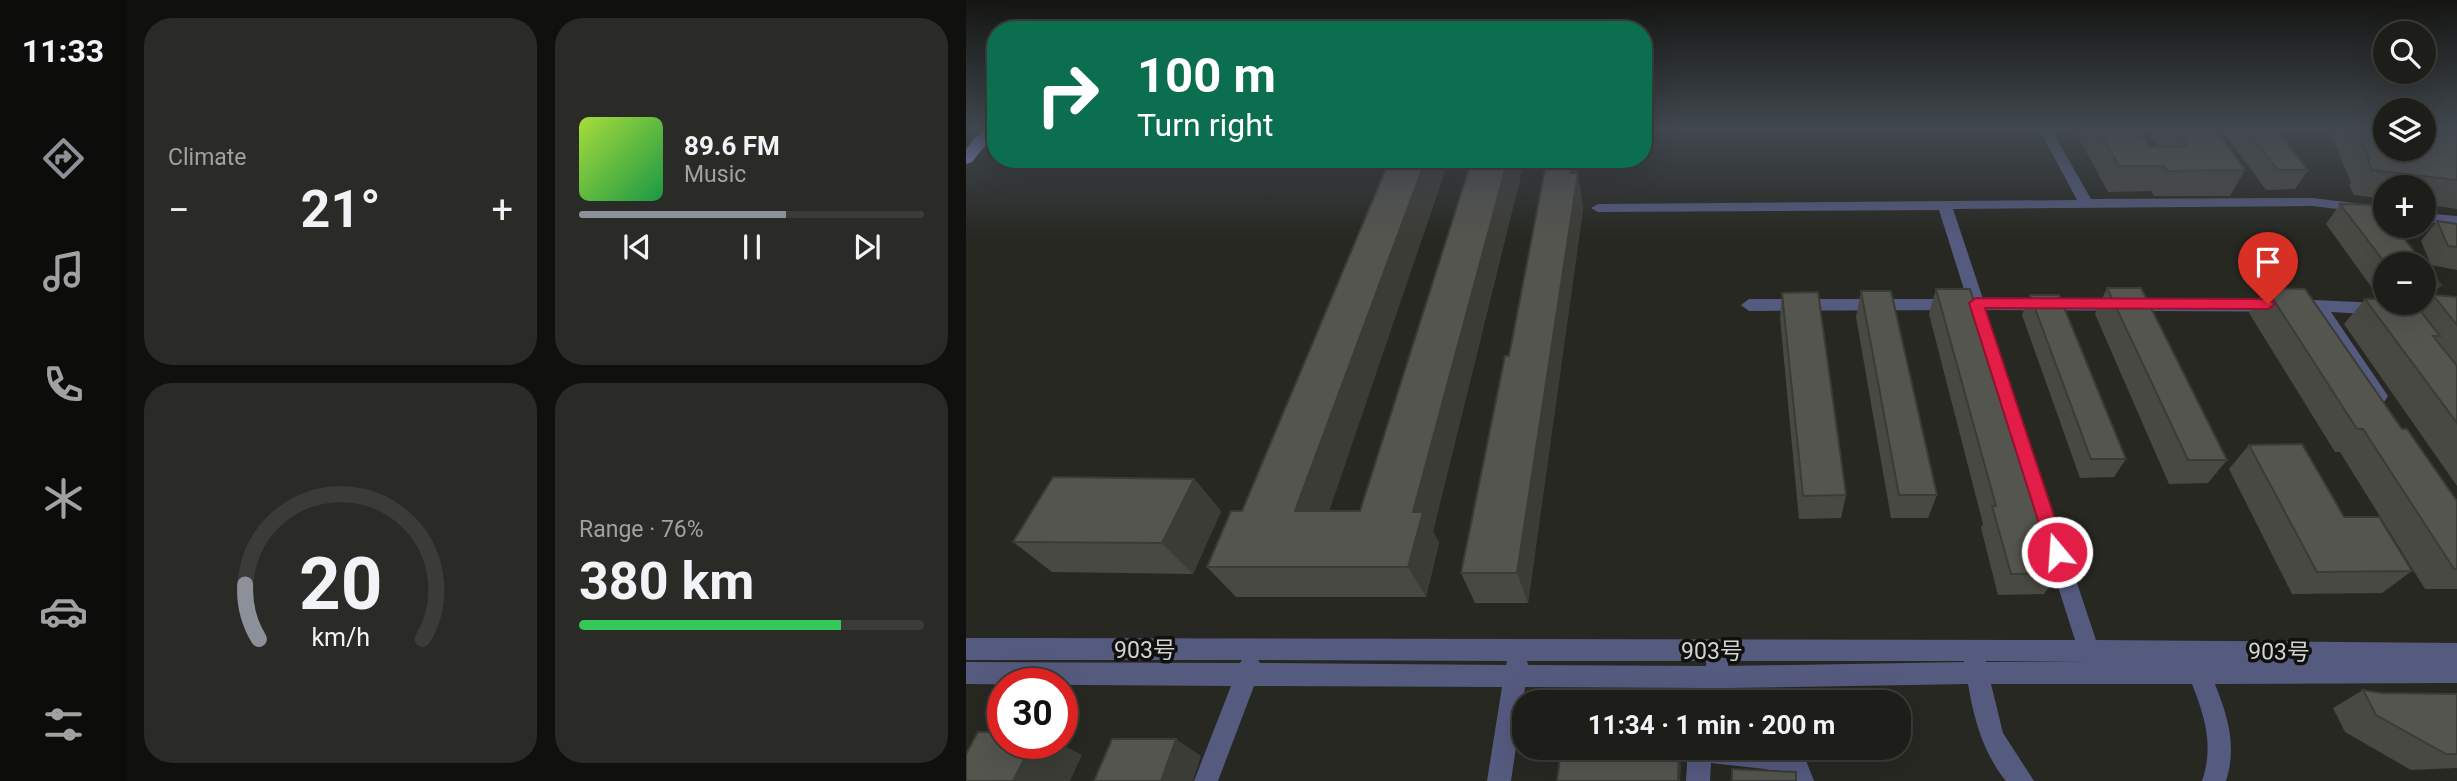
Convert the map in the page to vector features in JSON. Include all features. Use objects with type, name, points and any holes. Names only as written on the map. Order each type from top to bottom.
[{"type":"street","points":[[2065,165],[2086,203]]},
{"type":"street","points":[[1598,208],[2313,202],[2373,210]]},
{"type":"street","points":[[1944,204],[2089,651]]},
{"type":"street","points":[[2436,218],[2457,221]]},
{"type":"street","points":[[1749,305],[1976,303],[2318,306],[2373,311]]},
{"type":"street","points":[[2318,306],[2388,409]]},
{"type":"street","name":"903号","points":[[966,649],[1717,651],[1975,662],[2089,651],[2195,662],[2457,654]]},
{"type":"street","points":[[1206,781],[1256,650]]},
{"type":"street","points":[[1499,781],[1520,650]]},
{"type":"street","points":[[1717,651],[1717,690]]},
{"type":"street","points":[[966,673],[1717,677],[1975,662],[2195,662],[2457,671]]},
{"type":"street","points":[[1975,662],[1990,737],[2005,762],[2022,781]]},
{"type":"street","points":[[2195,662],[2221,737],[2222,760],[2214,781]]},
{"type":"street","points":[[1698,781],[1699,760]]},
{"type":"street","points":[[1774,760],[1796,767],[1802,781]]},
{"type":"building","points":[[2242,165],[2245,170],[2167,171],[2164,166],[2119,166]]},
{"type":"building","points":[[2274,165],[2304,165],[2308,170],[2278,170]]},
{"type":"building","points":[[2370,165],[2457,165],[2457,180],[2436,178],[2436,175],[2372,170]]},
{"type":"building","points":[[1386,168],[1423,168],[1295,511],[1360,511],[1469,168],[1506,168],[1413,512],[1423,512],[1408,567],[1207,567],[1231,511],[1242,511]]},
{"type":"building","points":[[1545,168],[1571,168],[1570,173],[1578,173],[1517,573],[1461,573],[1505,356],[1509,356]]},
{"type":"building","points":[[2340,204],[2373,205],[2373,238],[2404,238],[2415,252],[2377,252]]},
{"type":"building","points":[[2437,221],[2457,224],[2457,247],[2448,246]]},
{"type":"building","points":[[2107,288],[2141,288],[2227,460],[2188,460]]},
{"type":"building","points":[[2266,288],[2305,289],[2402,429],[2407,429],[2457,501],[2457,569],[2454,569],[2363,429],[2357,429]]},
{"type":"building","points":[[1936,289],[1970,289],[2059,573],[2011,574],[1992,506],[1996,506]]},
{"type":"building","points":[[1861,291],[1891,291],[1937,495],[1899,495]]},
{"type":"building","points":[[1818,292],[1846,495],[1803,496],[1782,293]]},
{"type":"building","points":[[2030,295],[2059,295],[2126,459],[2091,459]]},
{"type":"building","points":[[2436,295],[2457,297],[2457,325],[2436,299]]},
{"type":"building","points":[[2365,299],[2373,299],[2373,310]]},
{"type":"building","points":[[2377,315],[2423,315],[2440,336],[2433,336],[2457,366],[2457,423]]},
{"type":"building","points":[[2302,444],[2344,517],[2379,517],[2412,571],[2317,572],[2249,445]]},
{"type":"building","points":[[1053,477],[1194,479],[1162,543],[1013,542]]},
{"type":"building","points":[[2363,690],[2381,693],[2457,694],[2457,754],[2446,754],[2376,715]]},
{"type":"building","points":[[978,732],[987,732],[987,759],[1024,759],[1013,781],[966,781],[966,754]]},
{"type":"building","points":[[1112,739],[1176,739],[1161,781],[1094,781]]},
{"type":"building","points":[[1560,760],[1679,760],[1678,781],[1557,781]]},
{"type":"building","points":[[1732,769],[1796,772],[1796,781],[1732,781]]},
{"type":"route","points":[[2057,552],[1976,303],[2268,304]]}]
